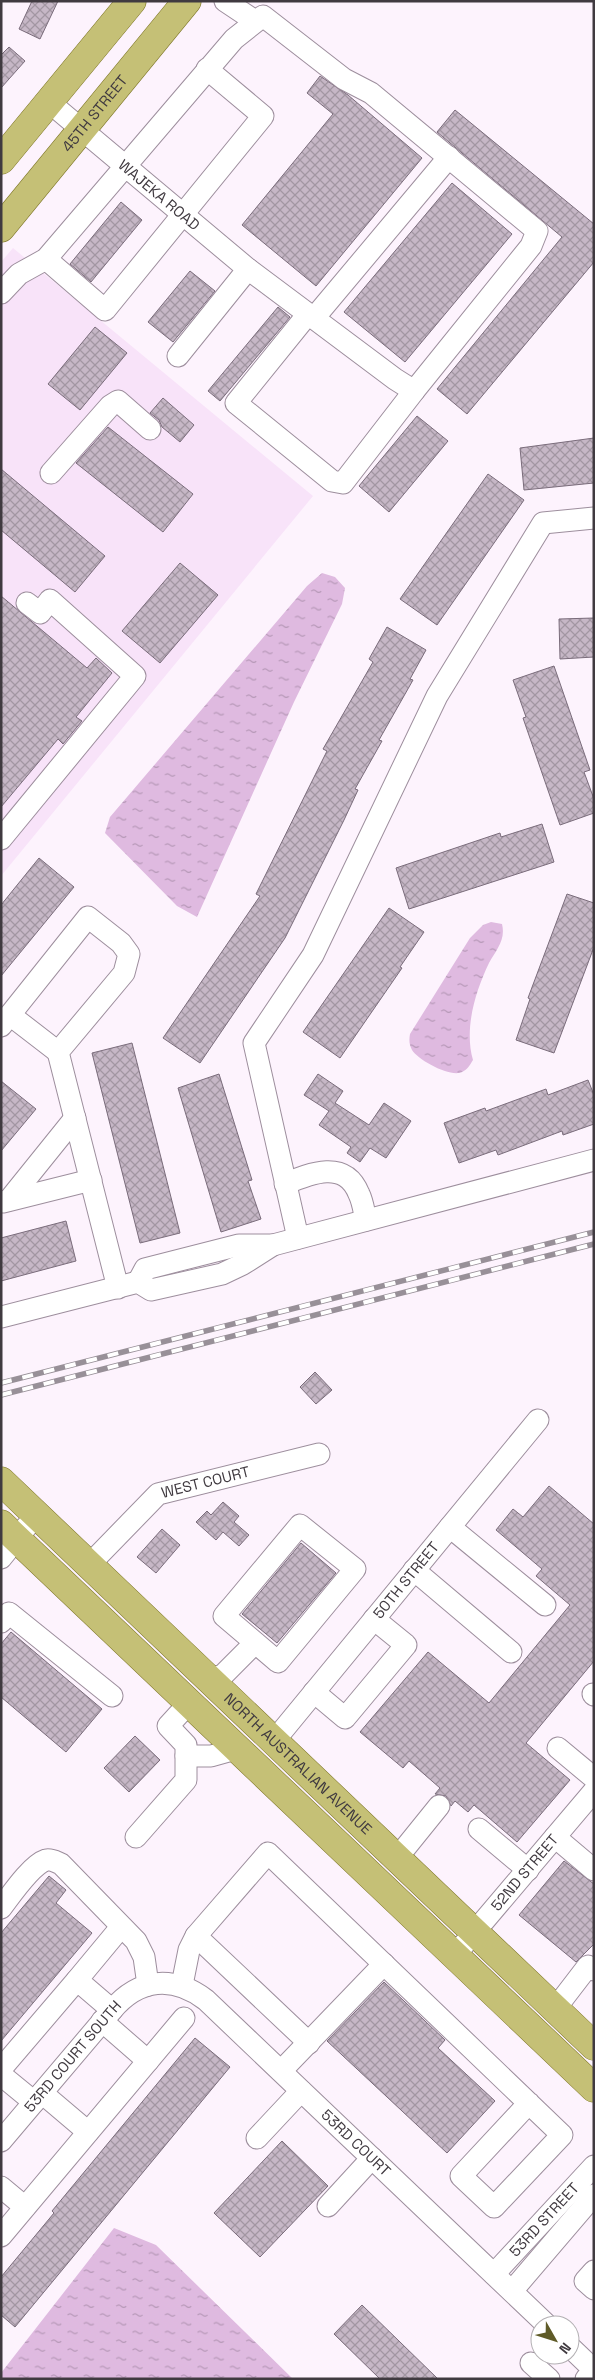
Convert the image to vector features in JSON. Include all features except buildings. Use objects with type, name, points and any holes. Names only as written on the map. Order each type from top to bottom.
[{"type":"main road","points":[[1,160],[132,1]]},
{"type":"main road","name":"45TH STREET","points":[[1,228],[187,1]]},
{"type":"main road","name":"NORTH AUSTRALIAN AVENUE","points":[[1,1481],[594,2046]]},
{"type":"main road","name":"NORTH AUSTRALIAN AVENUE","points":[[6,1540],[189,1703],[594,2088]]},
{"type":"main road","points":[[189,1703],[208,1680]]},
{"type":"street","points":[[225,1],[255,22]]},
{"type":"street","points":[[1,293],[19,274],[46,259],[234,38],[264,16],[344,79],[371,93],[449,157],[536,231],[531,246],[343,482],[332,481],[236,403],[449,157]]},
{"type":"street","points":[[46,259],[105,310],[263,116],[207,69]]},
{"type":"street","name":"WAJEKA ROAD","points":[[49,102],[248,270],[414,391]]},
{"type":"street","points":[[178,356],[248,270]]},
{"type":"street","points":[[51,473],[110,406],[118,401],[150,429]]},
{"type":"street","points":[[298,1238],[254,1044],[313,955],[437,696],[543,524],[594,518]]},
{"type":"street","points":[[1,839],[135,676],[50,600],[40,613],[27,603]]},
{"type":"street","points":[[58,1052],[124,973],[129,954],[120,943],[88,917],[6,1021],[58,1052],[118,1288]]},
{"type":"street","points":[[5,1201],[75,1118]]},
{"type":"street","points":[[1,1317],[138,1282],[145,1269],[239,1245],[273,1245],[594,1160]]},
{"type":"street","points":[[285,1184],[311,1173],[330,1170],[347,1177],[359,1193],[366,1220]]},
{"type":"street","points":[[5,1201],[91,1180]]},
{"type":"street","points":[[138,1282],[151,1290],[222,1274],[244,1264],[273,1245]]},
{"type":"street","points":[[217,1251],[222,1274]]},
{"type":"street","name":"50TH STREET","points":[[274,1741],[538,1420]]},
{"type":"street","name":"WEST COURT","points":[[89,1565],[158,1494],[319,1454]]},
{"type":"street","points":[[6,1540],[36,1515]]},
{"type":"street","points":[[300,1525],[355,1568],[278,1662],[250,1640],[224,1616],[300,1525]]},
{"type":"street","points":[[450,1527],[545,1605]]},
{"type":"street","points":[[414,1570],[512,1652]]},
{"type":"street","points":[[1,1622],[9,1612],[112,1696]]},
{"type":"street","points":[[314,1692],[345,1718],[406,1645],[374,1619]]},
{"type":"street","points":[[208,1680],[216,1668],[250,1640]]},
{"type":"street","points":[[136,1837],[186,1780],[186,1746],[168,1726],[189,1703]]},
{"type":"street","points":[[558,1748],[594,1778]]},
{"type":"street","points":[[186,1756],[211,1756],[236,1749]]},
{"type":"street","name":"52ND STREET","points":[[455,1955],[594,1791]]},
{"type":"street","points":[[397,1858],[439,1806]]},
{"type":"street","points":[[478,1829],[528,1870]]},
{"type":"street","points":[[555,1837],[594,1870]]},
{"type":"street","points":[[182,1985],[189,1950],[196,1936],[268,1853],[529,2103],[562,2135],[494,2207],[461,2176],[529,2103]]},
{"type":"street","points":[[1,1908],[31,1871],[44,1860],[52,1860],[61,1864],[74,1875],[142,1948],[151,1984]]},
{"type":"street","points":[[1,2069],[121,1926]]},
{"type":"street","points":[[196,1936],[309,2043]]},
{"type":"street","points":[[281,2071],[384,1964]]},
{"type":"street","points":[[555,2009],[592,1965]]},
{"type":"street","points":[[77,1980],[148,2060]]},
{"type":"street","name":"53RD COURT","points":[[151,1984],[168,1983],[182,1985],[206,2000],[537,2315]]},
{"type":"street","name":"53RD COURT SOUTH","points":[[1,2141],[107,2016],[128,1994],[151,1984]]},
{"type":"street","points":[[1,2236],[184,2018]]},
{"type":"street","points":[[1,2075],[88,2132]]},
{"type":"street","points":[[257,2138],[302,2091]]},
{"type":"street","points":[[328,2206],[372,2158]]},
{"type":"street","name":"53RD STREET","points":[[494,2274],[594,2166]]},
{"type":"street","points":[[1,2187],[25,2207]]},
{"type":"street","name":"53RD STREET","points":[[512,2291],[594,2195]]},
{"type":"street","points":[[594,2271],[585,2281],[594,2289]]},
{"type":"street","points":[[580,2357],[594,2370],[586,2379]]},
{"type":"street","points":[[533,2365],[549,2379]]},
{"type":"shaded area","points":[[13,248],[313,496],[1,876],[1,262]]},
{"type":"water","points":[[322,573],[335,577],[345,588],[342,604],[294,702],[197,917],[177,906],[105,833],[110,817],[307,586]]},
{"type":"water","points":[[491,922],[502,924],[503,935],[500,945],[484,974],[475,998],[470,1023],[473,1060],[467,1069],[462,1072],[457,1073],[443,1070],[415,1054],[410,1046],[410,1034],[470,938],[483,925]]},
{"type":"water","points":[[114,2228],[156,2245],[293,2379],[1,2379],[1,2373]]},
{"type":"railway","points":[[1,1383],[594,1232]]},
{"type":"railway","points":[[1,1395],[594,1244]]}]
